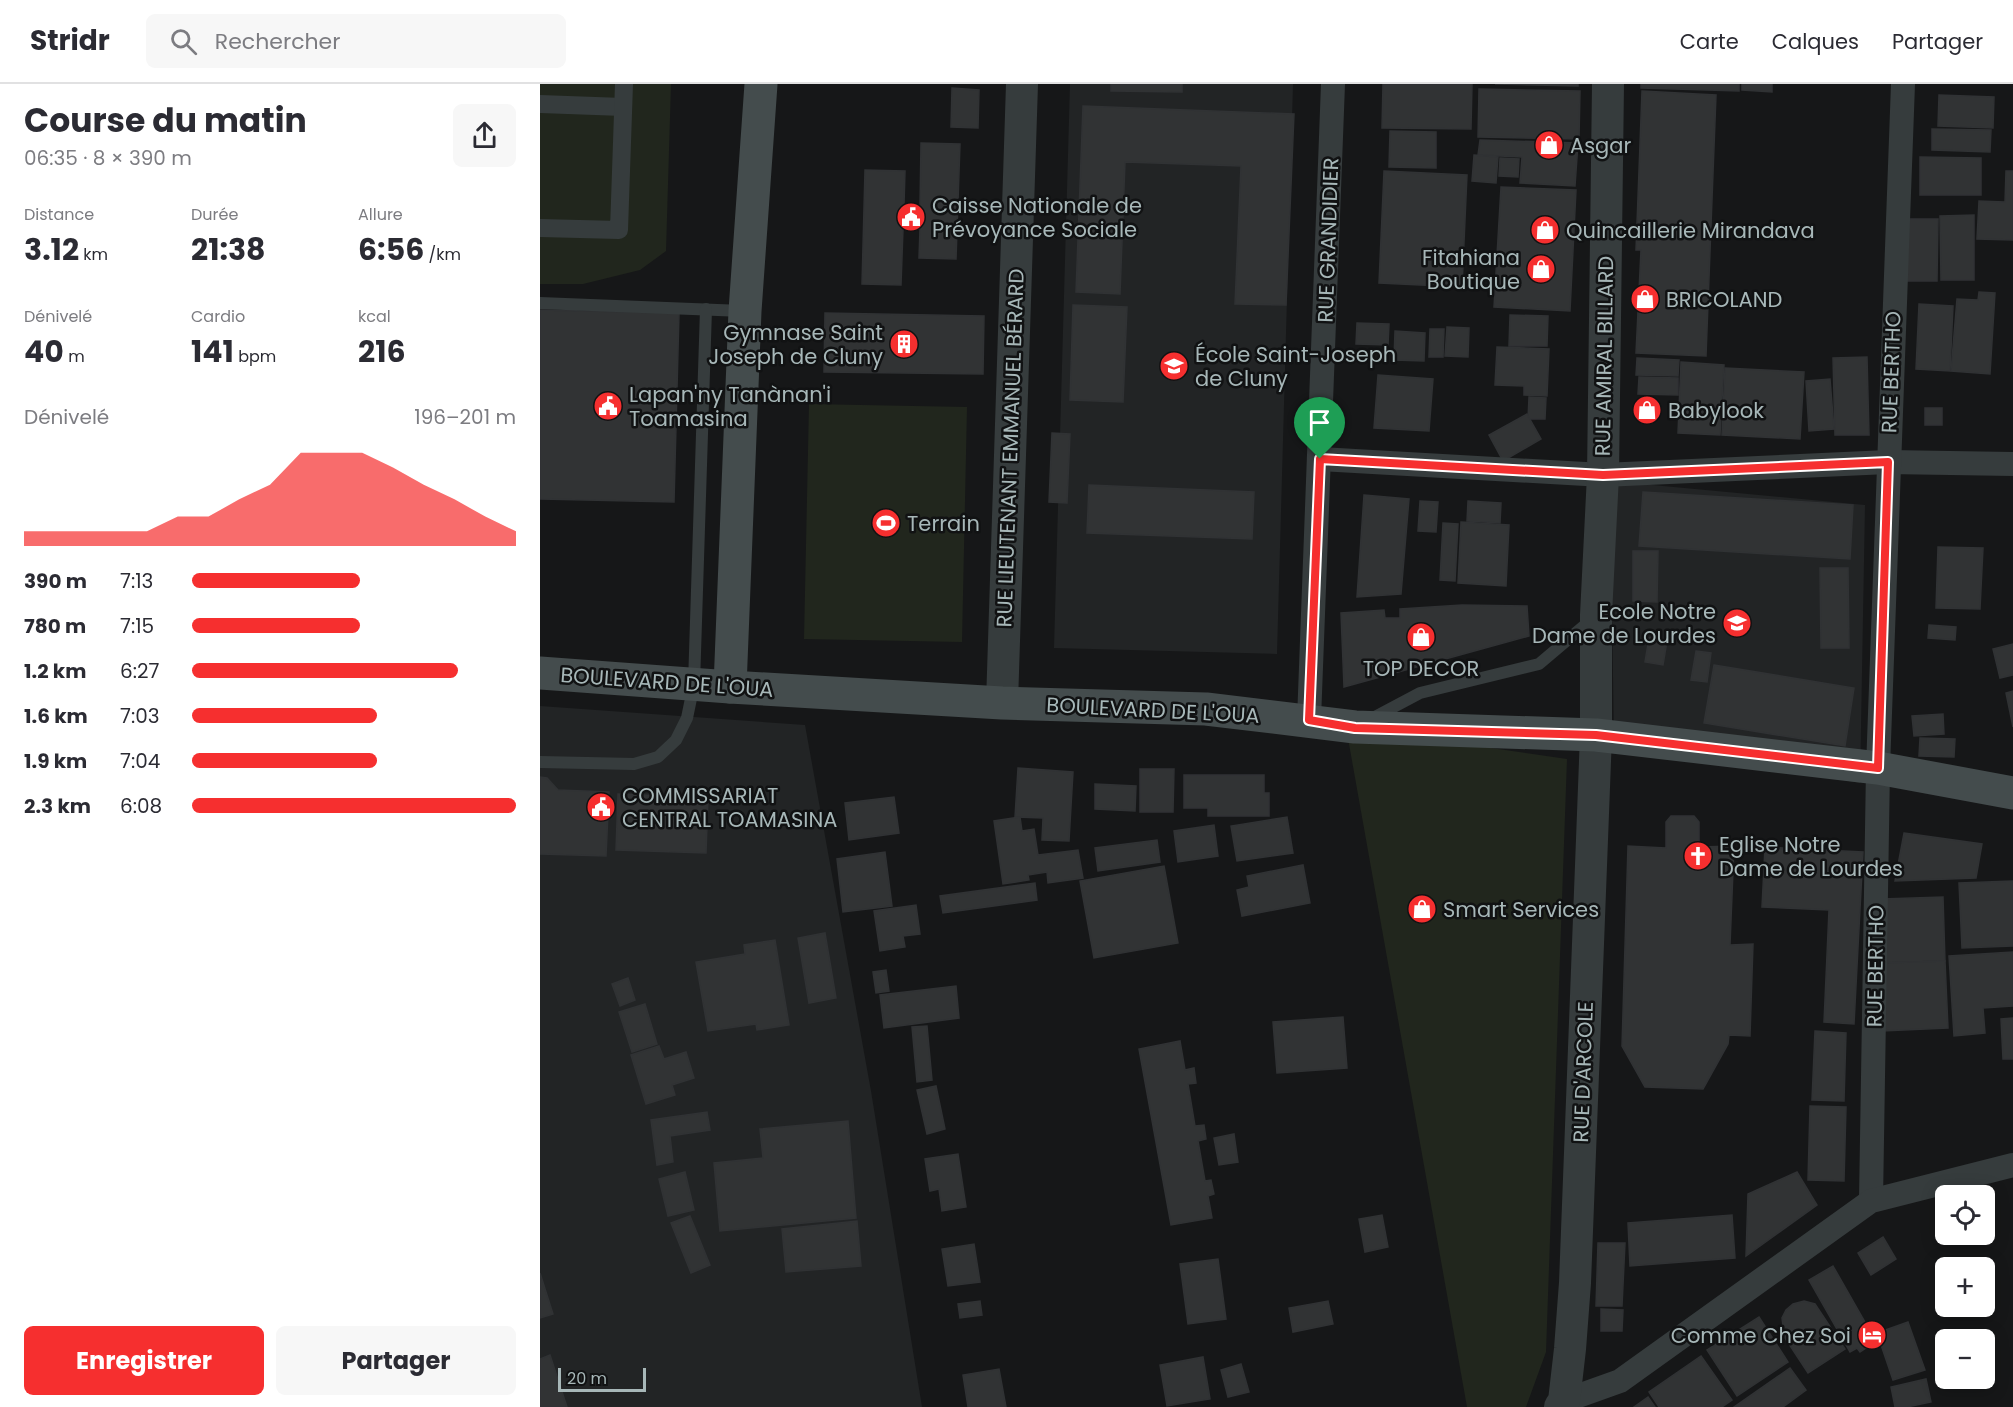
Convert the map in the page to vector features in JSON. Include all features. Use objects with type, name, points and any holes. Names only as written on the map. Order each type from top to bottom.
[{"type":"main road","points":[[730,687],[745,311],[761,84]]},
{"type":"main road","name":"BOULEVARD DE L'OUA","points":[[540,674],[1002,703],[1206,709],[1309,720],[1355,728],[1596,735],[1878,768],[2013,793]]},
{"type":"street","points":[[540,228],[619,230],[624,84]]},
{"type":"street","name":"RUE LIEUTENANT EMMANUEL BÉRARD","points":[[1002,703],[1022,84]]},
{"type":"street","name":"RUE GRANDIDIER","points":[[1309,720],[1333,84]]},
{"type":"street","name":"RUE AMIRAL BILLARD","points":[[1596,735],[1596,615],[1603,475],[1608,84]]},
{"type":"street","name":"RUE BERTHO","points":[[1871,1201],[1878,768],[1903,84]]},
{"type":"street","points":[[540,104],[623,107]]},
{"type":"street","points":[[1320,459],[1603,475],[1888,462],[2013,464]]},
{"type":"street","name":"RUE D'ARCOLE","points":[[1562,1404],[1570,1349],[1575,1283],[1596,735]]},
{"type":"street","points":[[1562,1404],[1620,1381],[1871,1201],[2013,1165]]},
{"type":"lane","points":[[540,303],[745,311]]},
{"type":"lane","points":[[540,762],[634,764],[658,757],[676,740],[687,718],[694,684],[706,309]]},
{"type":"lane","points":[[1355,728],[1420,693],[1539,664],[1596,615]]},
{"type":"shaded area","points":[[540,84],[671,84],[666,251],[640,270],[583,284],[540,284]]},
{"type":"shaded area","name":"École Saint-Joseph de Cluny","points":[[1070,84],[1293,84],[1277,654],[1054,648]]},
{"type":"shaded area","name":"Terrain","points":[[809,404],[967,407],[962,642],[804,639]]},
{"type":"shaded area","name":"Ecole Notre Dame de Lourdes","points":[[1610,481],[1865,505],[1860,783],[1614,740]]},
{"type":"shaded area","points":[[540,706],[805,725],[871,1091],[922,1407],[540,1407]]},
{"type":"shaded area","points":[[1346,727],[1567,759],[1546,1352],[1526,1407],[1467,1407]]},
{"type":"building","points":[[1111,84],[1182,84],[1182,92],[1111,91]]},
{"type":"building","points":[[1383,84],[1472,84],[1471,129],[1382,128]]},
{"type":"building","points":[[1495,84],[1578,84],[1578,86]]},
{"type":"building","points":[[1641,84],[1739,84],[1739,91],[1641,88]]},
{"type":"building","points":[[1742,84],[1772,84],[1772,92],[1742,90]]},
{"type":"building","points":[[952,88],[979,90],[978,128],[951,127]]},
{"type":"building","points":[[1479,89],[1580,91],[1579,139],[1478,137]]},
{"type":"building","points":[[1642,91],[1716,95],[1706,356],[1636,353],[1641,250],[1636,250]]},
{"type":"building","points":[[1939,95],[1994,97],[1993,128],[1938,126]]},
{"type":"building","points":[[1083,106],[1294,114],[1286,305],[1235,304],[1241,166],[1125,162],[1120,294],[1076,292]]},
{"type":"building","points":[[1932,129],[1991,130],[1990,152],[1932,150]]},
{"type":"building","points":[[1390,131],[1436,132],[1436,168],[1389,167]]},
{"type":"building","points":[[1480,140],[1578,143],[1575,186],[1520,183],[1522,157],[1478,155]]},
{"type":"building","name":"Caisse Nationale de Prévoyance Sociale","points":[[921,143],[960,144],[956,259],[919,258],[920,229],[903,229],[901,285],[862,284],[865,170],[905,171],[904,205],[920,206]]},
{"type":"building","points":[[1474,155],[1498,157],[1496,183],[1472,181]]},
{"type":"building","points":[[1920,157],[1981,158],[1981,195],[1920,195]]},
{"type":"building","points":[[1500,158],[1519,159],[1518,177],[1499,176]]},
{"type":"building","points":[[1384,171],[1467,175],[1462,287],[1379,283]]},
{"type":"building","points":[[2006,171],[2013,171],[2013,240],[1977,239],[1979,201],[2005,202]]},
{"type":"building","points":[[1501,187],[1576,190],[1570,311],[1494,307]]},
{"type":"building","points":[[1974,215],[1974,280],[1941,280],[1940,216]]},
{"type":"building","points":[[1904,219],[1938,219],[1937,281],[1903,281]]},
{"type":"building","points":[[1979,292],[1995,293],[1990,374],[1951,371],[1957,299],[1978,300]]},
{"type":"building","points":[[1919,304],[1953,306],[1950,371],[1916,369]]},
{"type":"building","points":[[1073,305],[1127,307],[1123,402],[1070,400]]},
{"type":"building","name":"Lapan'ny Tanànan'i Toamasina","points":[[540,310],[679,313],[674,502],[540,499]]},
{"type":"building","name":"Gymnase Saint Joseph de Cluny","points":[[825,313],[984,316],[983,374],[824,372]]},
{"type":"building","points":[[1510,315],[1548,316],[1547,346],[1509,346]]},
{"type":"building","points":[[1357,323],[1389,324],[1388,345],[1356,344]]},
{"type":"building","points":[[1447,327],[1469,328],[1468,357],[1445,356]]},
{"type":"building","points":[[1430,329],[1444,329],[1443,357],[1429,357]]},
{"type":"building","points":[[1395,331],[1425,333],[1424,361],[1394,360]]},
{"type":"building","points":[[1497,347],[1549,349],[1547,396],[1524,395],[1524,386],[1495,385]]},
{"type":"building","points":[[1867,357],[1869,435],[1835,435],[1833,358]]},
{"type":"building","points":[[1637,358],[1679,360],[1678,376],[1636,375]]},
{"type":"building","points":[[1681,362],[1724,365],[1720,435],[1678,433]]},
{"type":"building","points":[[1725,368],[1804,372],[1800,439],[1722,435]]},
{"type":"building","points":[[1378,375],[1433,379],[1429,431],[1374,428]]},
{"type":"building","points":[[1639,377],[1678,378],[1678,395],[1638,394]]},
{"type":"building","points":[[1830,379],[1834,429],[1809,431],[1806,381]]},
{"type":"building","points":[[1529,397],[1546,398],[1545,419],[1528,419]]},
{"type":"building","points":[[1925,408],[1942,408],[1942,425],[1925,425]]},
{"type":"building","points":[[1527,414],[1541,439],[1503,461],[1489,435]]},
{"type":"building","points":[[1052,433],[1070,434],[1067,503],[1049,502]]},
{"type":"building","points":[[1089,485],[1254,492],[1252,539],[1087,533]]},
{"type":"building","points":[[1643,492],[1853,505],[1850,559],[1639,546]]},
{"type":"building","points":[[1364,495],[1409,499],[1401,594],[1357,597]]},
{"type":"building","points":[[1420,501],[1438,502],[1436,532],[1418,531]]},
{"type":"building","points":[[1468,501],[1501,503],[1500,523],[1467,521]]},
{"type":"building","points":[[1461,522],[1509,525],[1506,586],[1458,583]]},
{"type":"building","points":[[1443,523],[1458,524],[1455,581],[1440,580]]},
{"type":"building","points":[[1938,547],[1983,548],[1980,609],[1936,608]]},
{"type":"building","points":[[1633,551],[1658,551],[1657,602],[1633,601]]},
{"type":"building","points":[[1820,568],[1848,568],[1849,648],[1821,648]]},
{"type":"building","points":[[1462,605],[1527,606],[1529,636],[1344,687],[1341,613],[1384,610],[1385,618],[1400,618],[1400,609]]},
{"type":"building","points":[[1929,625],[1956,627],[1955,640],[1928,638]]},
{"type":"building","points":[[1649,638],[1667,641],[1663,665],[1645,662]]},
{"type":"building","points":[[2013,644],[2013,675],[2000,678],[1993,649]]},
{"type":"building","points":[[1696,651],[1711,653],[1707,682],[1691,680]]},
{"type":"building","points":[[1714,665],[1854,688],[1845,746],[1704,723]]},
{"type":"building","points":[[2013,691],[2013,727],[2006,693]]},
{"type":"building","points":[[1943,714],[1944,734],[1914,736],[1912,716]]},
{"type":"building","points":[[1920,738],[1955,739],[1954,757],[1919,756]]},
{"type":"building","points":[[1018,768],[1073,772],[1069,841],[1042,840],[1043,818],[1015,817]]},
{"type":"building","points":[[1140,769],[1174,769],[1173,812],[1140,812]]},
{"type":"building","points":[[1184,775],[1264,775],[1264,793],[1269,793],[1269,816],[1208,816],[1208,808],[1184,808]]},
{"type":"building","points":[[540,777],[547,778],[558,790],[609,792],[606,856],[540,854]]},
{"type":"building","points":[[1095,784],[1136,786],[1135,811],[1095,809]]},
{"type":"building","points":[[618,794],[708,798],[706,853],[616,850]]},
{"type":"building","points":[[894,797],[899,833],[849,840],[845,803]]},
{"type":"building","points":[[1671,816],[1694,816],[1699,822],[1699,847],[1734,846],[1730,945],[1753,944],[1750,1036],[1729,1035],[1728,1044],[1703,1089],[1645,1087],[1622,1046],[1628,846],[1666,848],[1666,822]]},
{"type":"building","points":[[1020,817],[1022,831],[1034,829],[1038,855],[1078,850],[1083,878],[1048,883],[1047,872],[1028,875],[1029,880],[1003,884],[994,821]]},
{"type":"building","points":[[1287,817],[1293,853],[1237,861],[1231,826]]},
{"type":"building","points":[[1214,825],[1218,856],[1178,862],[1174,831]]},
{"type":"building","points":[[1904,833],[1982,844],[1976,878],[1895,881]]},
{"type":"building","points":[[1157,840],[1160,862],[1098,871],[1095,848]]},
{"type":"building","points":[[1765,847],[1863,852],[1854,1024],[1824,1022],[1829,910],[1762,907]]},
{"type":"building","points":[[885,852],[892,906],[843,912],[837,859]]},
{"type":"building","points":[[1303,865],[1310,903],[1242,916],[1237,890],[1249,887],[1247,876]]},
{"type":"building","points":[[1164,866],[1178,943],[1094,958],[1080,881]]},
{"type":"building","points":[[2013,881],[2013,946],[1962,948],[1959,883]]},
{"type":"building","points":[[1035,883],[1037,900],[943,913],[940,896]]},
{"type":"building","points":[[1943,897],[1945,961],[1884,963],[1882,899]]},
{"type":"building","points":[[916,905],[920,934],[903,936],[905,947],[880,951],[874,911]]},
{"type":"building","points":[[825,933],[836,998],[809,1003],[798,938]]},
{"type":"building","points":[[775,940],[789,1025],[757,1030],[756,1024],[708,1031],[696,962],[745,954],[744,945]]},
{"type":"building","points":[[2013,952],[2013,1006],[1983,1008],[1985,1033],[1954,1036],[1949,956]]},
{"type":"building","points":[[1945,961],[1948,1028],[1882,1031],[1880,963]]},
{"type":"building","points":[[886,970],[889,991],[876,993],[873,972]]},
{"type":"building","points":[[628,978],[635,1000],[620,1006],[612,984]]},
{"type":"building","points":[[956,986],[959,1018],[884,1028],[880,995]]},
{"type":"building","points":[[645,1004],[657,1044],[632,1052],[619,1012]]},
{"type":"building","points":[[1343,1017],[1347,1068],[1277,1073],[1273,1022]]},
{"type":"building","points":[[2013,1018],[2013,1059],[2003,1059],[2001,1019]]},
{"type":"building","points":[[927,1026],[932,1080],[917,1082],[912,1027]]},
{"type":"building","points":[[1815,1031],[1846,1033],[1844,1101],[1812,1100]]},
{"type":"building","points":[[1180,1041],[1185,1070],[1194,1068],[1196,1083],[1188,1084],[1195,1126],[1204,1125],[1206,1139],[1198,1141],[1205,1181],[1211,1180],[1214,1194],[1208,1196],[1212,1218],[1171,1225],[1139,1049]]},
{"type":"building","points":[[659,1046],[664,1059],[686,1052],[694,1078],[672,1085],[675,1095],[646,1104],[631,1055]]},
{"type":"building","points":[[936,1086],[945,1129],[927,1134],[917,1090]]},
{"type":"building","points":[[1810,1106],[1846,1107],[1844,1181],[1808,1180]]},
{"type":"building","points":[[707,1112],[710,1130],[670,1136],[673,1162],[657,1165],[651,1120]]},
{"type":"building","points":[[848,1121],[856,1218],[720,1231],[714,1163],[763,1158],[760,1129]]},
{"type":"building","points":[[1234,1134],[1238,1162],[1219,1165],[1214,1138]]},
{"type":"building","points":[[958,1154],[966,1207],[942,1211],[939,1189],[930,1191],[925,1159]]},
{"type":"building","points":[[685,1172],[694,1210],[668,1216],[659,1179]]},
{"type":"building","points":[[1797,1172],[1817,1205],[1746,1256],[1748,1194]]},
{"type":"building","points":[[1382,1215],[1388,1247],[1365,1252],[1359,1219]]},
{"type":"building","points":[[1732,1215],[1735,1258],[1630,1266],[1628,1223]]},
{"type":"building","points":[[690,1216],[710,1265],[691,1273],[671,1223]]},
{"type":"building","points":[[857,1221],[861,1266],[786,1272],[782,1229]]},
{"type":"building","points":[[1883,1237],[1896,1259],[1871,1275],[1858,1253]]},
{"type":"building","points":[[1598,1243],[1625,1243],[1622,1306],[1596,1306]]},
{"type":"building","points":[[974,1244],[980,1282],[948,1286],[942,1249]]},
{"type":"building","points":[[1218,1259],[1226,1319],[1188,1324],[1180,1264]]},
{"type":"building","points":[[1833,1266],[1874,1338],[1864,1344],[1866,1348],[1860,1352],[1857,1348],[1850,1352],[1809,1280]]},
{"type":"building","points":[[540,1273],[553,1314],[540,1318]]},
{"type":"building","points":[[980,1301],[982,1315],[960,1318],[958,1304]]},
{"type":"building","points":[[1328,1301],[1333,1324],[1293,1332],[1289,1308]]},
{"type":"building","points":[[1804,1301],[1815,1304],[1845,1349],[1808,1373],[1779,1329],[1783,1326],[1782,1318],[1786,1310],[1793,1304]]},
{"type":"building","points":[[1601,1309],[1623,1310],[1622,1331],[1601,1331]]},
{"type":"building","points":[[1759,1317],[1788,1362],[1737,1396],[1707,1350]]},
{"type":"building","points":[[1908,1322],[1925,1370],[1893,1380],[1877,1333]]},
{"type":"building","points":[[550,1355],[567,1407],[540,1407],[540,1359]]},
{"type":"building","points":[[1701,1356],[1732,1400],[1722,1407],[1659,1407],[1649,1392]]},
{"type":"building","points":[[1203,1357],[1210,1399],[1167,1406],[1160,1365]]},
{"type":"building","points":[[1241,1364],[1249,1392],[1228,1397],[1221,1370]]},
{"type":"building","points":[[1790,1368],[1806,1390],[1783,1407],[1734,1407]]},
{"type":"building","points":[[999,1369],[1006,1407],[968,1407],[963,1375]]},
{"type":"building","points":[[1926,1379],[1931,1402],[1895,1407],[1891,1387]]},
{"type":"building","points":[[1648,1397],[1655,1407],[1634,1407]]},
{"type":"place","name":"Asgar","points":[[1549,145]]},
{"type":"place","name":"Caisse Nationale de Prévoyance Sociale","points":[[911,217]]},
{"type":"place","name":"Quincaillerie Mirandava","points":[[1545,230]]},
{"type":"place","name":"Fitahiana Boutique","points":[[1541,269]]},
{"type":"place","name":"BRICOLAND","points":[[1645,299]]},
{"type":"place","name":"Gymnase Saint Joseph de Cluny","points":[[904,344]]},
{"type":"place","name":"École Saint-Joseph de Cluny","points":[[1174,366]]},
{"type":"place","name":"Lapan'ny Tanànan'i Toamasina","points":[[608,406]]},
{"type":"place","name":"Babylook","points":[[1647,410]]},
{"type":"place","name":"Terrain","points":[[886,523]]},
{"type":"place","name":"Ecole Notre Dame de Lourdes","points":[[1737,623]]},
{"type":"place","name":"TOP DECOR","points":[[1421,637]]},
{"type":"place","name":"COMMISSARIAT CENTRAL TOAMASINA","points":[[601,807]]},
{"type":"place","name":"Eglise Notre Dame de Lourdes","points":[[1698,856]]},
{"type":"place","name":"Smart Services","points":[[1422,909]]},
{"type":"place","name":"Comme Chez Soi","points":[[1872,1335]]},
{"type":"route","points":[[1320,459],[1603,475],[1888,462],[1878,768],[1596,735],[1355,728],[1309,720],[1320,459]]}]
